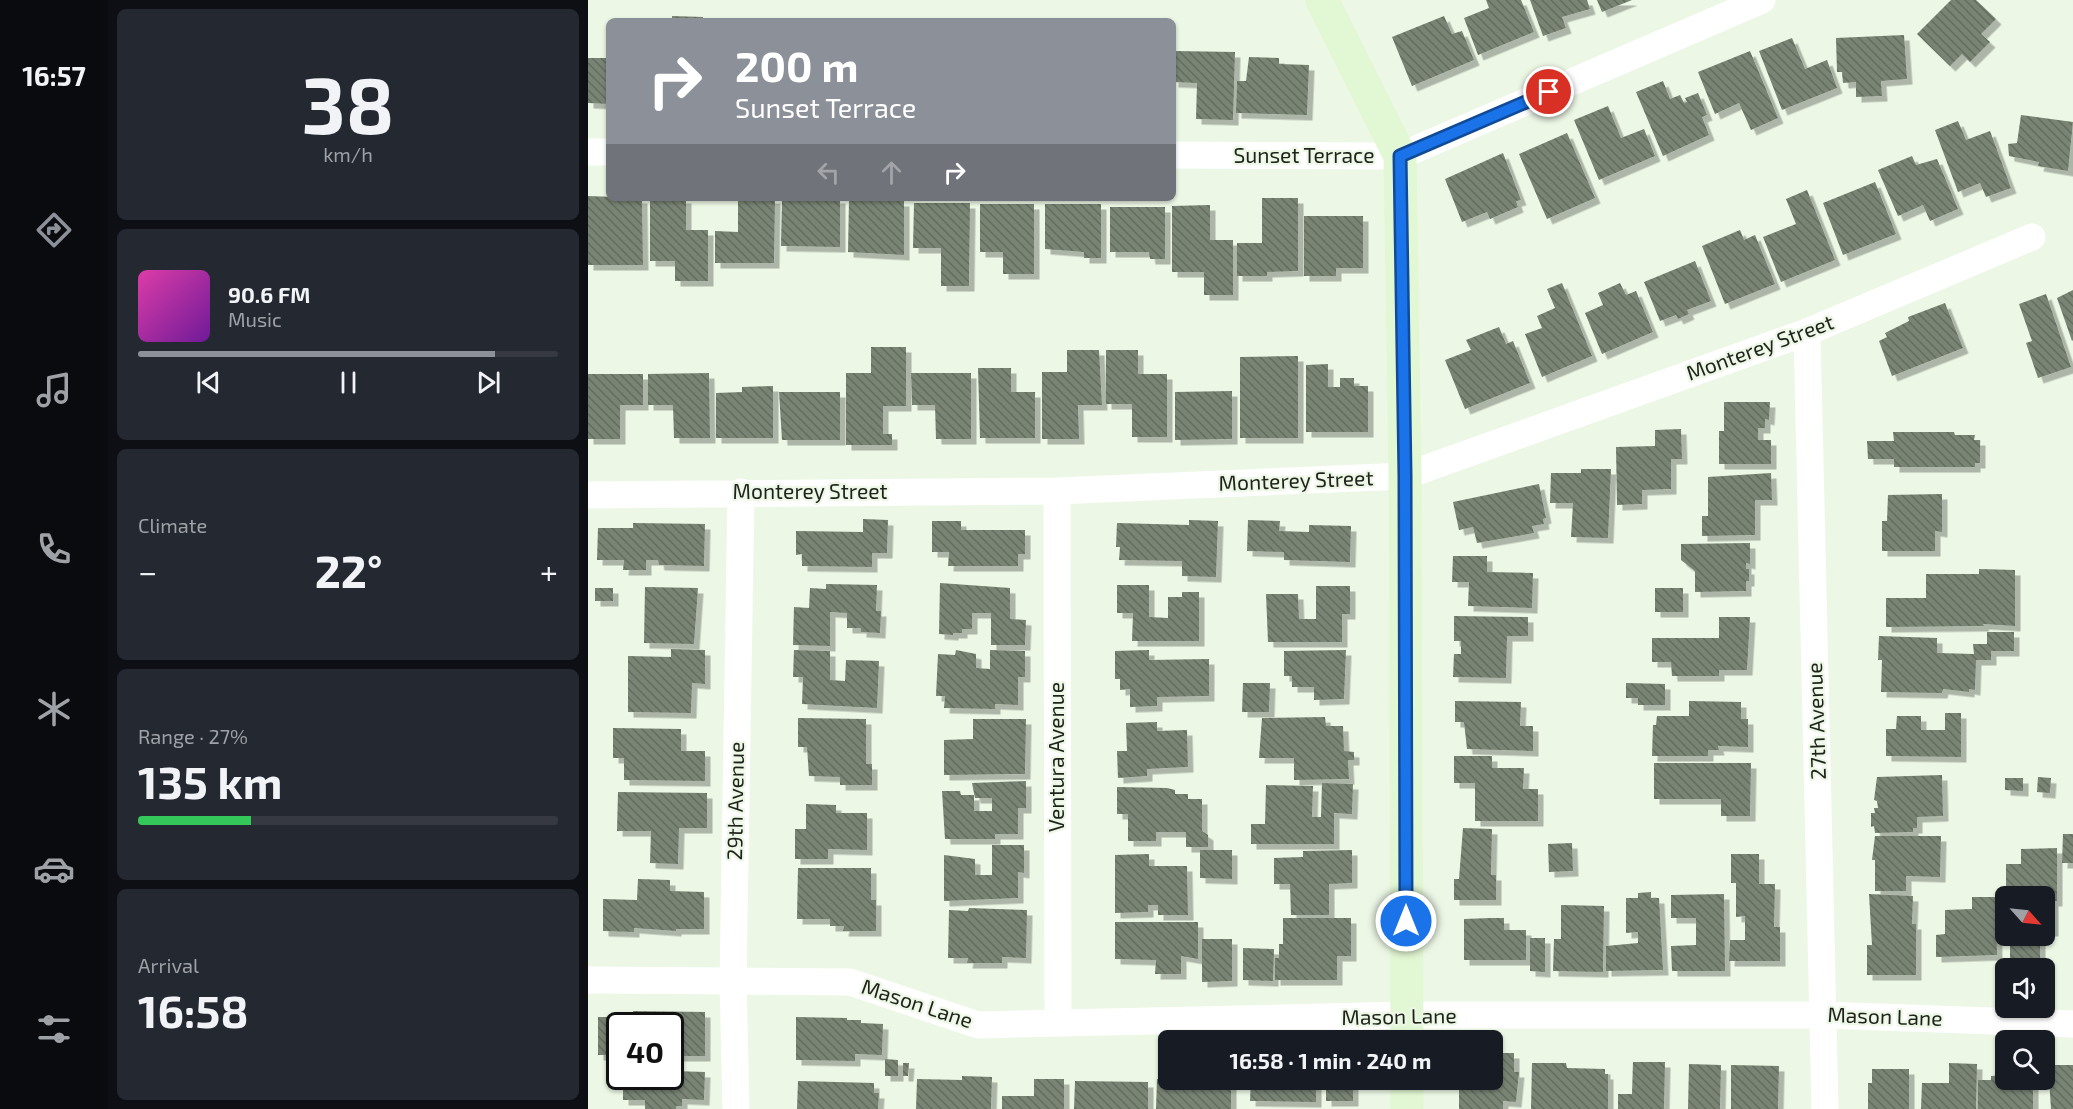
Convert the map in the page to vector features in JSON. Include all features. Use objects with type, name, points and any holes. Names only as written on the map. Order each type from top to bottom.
[{"type":"street","points":[[1322,0],[1400,156],[1405,476],[1407,1028]]},
{"type":"street","name":"Sunset Terrace","points":[[1176,155],[1400,156],[1762,0]]},
{"type":"street","points":[[588,152],[606,152]]},
{"type":"street","name":"Monterey Street","points":[[588,495],[1057,491],[1405,476],[1807,332],[2032,237]]},
{"type":"street","name":"27th Avenue","points":[[1807,332],[1825,1015],[1825,1109]]},
{"type":"street","name":"Ventura Avenue","points":[[1057,491],[1058,1023]]},
{"type":"street","name":"29th Avenue","points":[[736,1109],[733,981],[741,492]]},
{"type":"street","name":"Mason Lane","points":[[588,980],[850,982],[978,1025],[1058,1023],[1407,1028],[1825,1015],[2073,1024]]},
{"type":"street","points":[[1407,1090],[1407,1109]]},
{"type":"building","points":[[1486,0],[1521,0],[1534,32],[1478,55],[1464,18],[1489,8]]},
{"type":"building","points":[[1530,0],[1587,0],[1590,9],[1562,17],[1566,28],[1543,36]]},
{"type":"building","points":[[1597,0],[1632,0],[1602,12]]},
{"type":"building","points":[[1951,0],[1976,0],[1996,19],[1981,34],[1990,42],[1970,62],[1962,54],[1950,66],[1917,34]]},
{"type":"building","points":[[672,16],[703,17],[703,18],[672,18]]},
{"type":"building","points":[[1444,16],[1452,34],[1462,31],[1474,60],[1412,86],[1392,37]]},
{"type":"building","points":[[1904,35],[1907,79],[1881,81],[1882,96],[1856,97],[1856,82],[1843,83],[1842,72],[1837,72],[1836,38]]},
{"type":"building","points":[[1792,38],[1805,69],[1827,60],[1837,88],[1782,110],[1759,51]]},
{"type":"building","points":[[1176,51],[1235,52],[1233,120],[1196,119],[1197,83],[1176,82]]},
{"type":"building","points":[[1750,51],[1778,118],[1751,130],[1739,103],[1715,114],[1698,72]]},
{"type":"building","points":[[1249,57],[1279,58],[1279,64],[1309,65],[1307,115],[1236,113],[1237,81],[1246,81]]},
{"type":"building","points":[[588,58],[606,58],[606,104],[588,103]]},
{"type":"building","points":[[1663,81],[1670,99],[1680,95],[1684,103],[1687,102],[1685,98],[1698,93],[1707,115],[1702,117],[1709,135],[1663,156],[1636,92]]},
{"type":"building","points":[[1608,106],[1621,138],[1644,129],[1655,156],[1599,180],[1574,120]]},
{"type":"building","points":[[2021,115],[2073,122],[2068,171],[2038,166],[2039,162],[2009,156],[2008,144],[2017,143]]},
{"type":"building","points":[[1958,121],[1966,140],[1990,131],[2011,188],[1986,197],[1980,183],[1958,192],[1935,130]]},
{"type":"building","points":[[1567,133],[1595,198],[1547,219],[1519,154]]},
{"type":"building","points":[[1503,153],[1521,200],[1516,201],[1518,207],[1490,219],[1487,212],[1462,222],[1445,179]]},
{"type":"building","points":[[1912,156],[1916,165],[1937,159],[1958,209],[1930,221],[1923,205],[1898,216],[1878,170]]},
{"type":"building","points":[[1875,182],[1896,234],[1843,255],[1823,203]]},
{"type":"building","points":[[1807,190],[1835,260],[1781,282],[1763,237],[1796,224],[1786,199]]},
{"type":"building","points":[[588,196],[606,197],[606,201],[642,201],[643,265],[588,265]]},
{"type":"building","points":[[1262,198],[1298,198],[1298,271],[1267,272],[1267,276],[1237,276],[1237,243],[1262,243]]},
{"type":"building","points":[[650,201],[686,201],[686,230],[708,230],[708,281],[675,281],[675,261],[650,261]]},
{"type":"building","points":[[738,201],[775,201],[774,263],[715,263],[715,231],[738,232]]},
{"type":"building","points":[[782,201],[840,201],[840,247],[781,246]]},
{"type":"building","points":[[849,201],[904,201],[904,255],[848,252]]},
{"type":"building","points":[[914,203],[970,203],[969,286],[941,286],[941,248],[913,248]]},
{"type":"building","points":[[980,204],[1034,204],[1034,274],[1003,274],[1003,252],[980,252]]},
{"type":"building","points":[[1045,204],[1101,204],[1101,258],[1084,258],[1084,252],[1045,249]]},
{"type":"building","points":[[1210,205],[1210,240],[1233,240],[1233,295],[1204,295],[1204,272],[1172,272],[1172,206]]},
{"type":"building","points":[[1110,207],[1165,207],[1165,259],[1150,259],[1149,252],[1110,252]]},
{"type":"building","points":[[1304,216],[1363,216],[1363,268],[1336,268],[1336,276],[1304,276]]},
{"type":"building","points":[[1740,230],[1744,240],[1755,235],[1775,284],[1725,304],[1702,246]]},
{"type":"building","points":[[1695,261],[1711,301],[1687,310],[1689,314],[1678,319],[1676,315],[1660,321],[1644,282]]},
{"type":"building","points":[[1562,283],[1592,356],[1542,377],[1525,334],[1542,328],[1537,316],[1555,308],[1547,289]]},
{"type":"building","points":[[1620,283],[1626,295],[1636,291],[1653,332],[1602,354],[1585,313],[1603,305],[1598,293]]},
{"type":"building","points":[[2073,290],[2073,340],[2072,341],[2057,298]]},
{"type":"building","points":[[2046,294],[2071,367],[2038,378],[2026,343],[2032,341],[2019,304]]},
{"type":"building","points":[[1945,303],[1963,348],[1892,376],[1879,341],[1887,337],[1885,333],[1909,321],[1908,317]]},
{"type":"building","points":[[1499,327],[1506,344],[1513,341],[1530,383],[1465,409],[1445,360],[1471,350],[1466,340]]},
{"type":"building","points":[[871,347],[906,347],[906,406],[883,406],[883,434],[892,434],[892,445],[846,445],[846,373],[871,373]]},
{"type":"building","points":[[1067,350],[1099,350],[1102,405],[1078,405],[1079,439],[1042,439],[1042,372],[1067,372]]},
{"type":"building","points":[[1106,350],[1138,350],[1138,374],[1167,374],[1167,437],[1132,437],[1132,404],[1106,404]]},
{"type":"building","points":[[1298,356],[1298,438],[1240,438],[1240,357]]},
{"type":"building","points":[[1328,364],[1328,387],[1340,387],[1340,378],[1354,378],[1354,386],[1368,386],[1368,432],[1306,432],[1306,365]]},
{"type":"building","points":[[978,368],[1011,368],[1011,392],[1035,392],[1035,438],[980,438]]},
{"type":"building","points":[[709,373],[710,438],[674,438],[673,405],[648,405],[648,374]]},
{"type":"building","points":[[911,373],[971,373],[971,439],[936,439],[935,405],[912,405]]},
{"type":"building","points":[[588,374],[643,374],[643,405],[620,405],[620,439],[588,439]]},
{"type":"building","points":[[773,386],[773,438],[716,438],[716,393],[742,392],[742,387]]},
{"type":"building","points":[[1232,391],[1232,439],[1175,440],[1175,392]]},
{"type":"building","points":[[779,392],[840,392],[840,440],[782,440]]},
{"type":"building","points":[[1724,402],[1770,402],[1769,420],[1765,419],[1765,428],[1758,428],[1758,440],[1771,440],[1771,464],[1719,464],[1719,431],[1724,431]]},
{"type":"building","points":[[1681,429],[1682,459],[1671,459],[1671,489],[1642,490],[1642,504],[1617,505],[1616,447],[1655,446],[1655,430]]},
{"type":"building","points":[[1893,432],[1954,432],[1955,435],[1975,435],[1974,440],[1980,440],[1980,463],[1975,463],[1975,467],[1894,467],[1894,459],[1868,459],[1867,441],[1894,441]]},
{"type":"building","points":[[1581,469],[1611,469],[1608,538],[1571,537],[1573,503],[1550,503],[1551,473],[1581,473]]},
{"type":"building","points":[[1771,473],[1772,500],[1755,500],[1755,535],[1702,536],[1702,516],[1708,516],[1708,477]]},
{"type":"building","points":[[1539,484],[1546,518],[1543,519],[1544,524],[1532,526],[1534,533],[1477,543],[1473,527],[1459,530],[1453,502]]},
{"type":"building","points":[[1942,494],[1942,532],[1935,531],[1935,551],[1882,551],[1882,521],[1887,521],[1888,495]]},
{"type":"building","points":[[863,519],[888,520],[887,553],[872,553],[872,567],[802,566],[802,554],[796,555],[796,531],[863,532]]},
{"type":"building","points":[[1189,520],[1218,521],[1216,577],[1182,576],[1182,561],[1119,560],[1120,547],[1116,547],[1117,523],[1189,525]]},
{"type":"building","points":[[1248,520],[1280,521],[1279,531],[1309,532],[1309,525],[1351,526],[1350,562],[1284,560],[1284,552],[1247,551]]},
{"type":"building","points":[[932,521],[961,521],[961,530],[1025,530],[1025,554],[1018,554],[1018,566],[948,566],[949,552],[932,552]]},
{"type":"building","points":[[633,523],[705,524],[704,566],[659,565],[658,560],[646,560],[646,570],[623,570],[624,560],[597,560],[598,528],[633,528]]},
{"type":"building","points":[[1750,543],[1750,564],[1746,563],[1746,569],[1749,569],[1749,581],[1746,581],[1746,591],[1695,592],[1695,571],[1681,560],[1681,544]]},
{"type":"building","points":[[1453,556],[1487,556],[1487,572],[1533,573],[1532,608],[1468,606],[1469,582],[1452,582]]},
{"type":"building","points":[[1979,569],[2015,570],[2015,626],[1983,624],[1984,626],[1886,627],[1886,598],[1926,598],[1926,574],[1979,574]]},
{"type":"building","points":[[940,583],[1010,588],[1010,619],[1026,620],[1025,645],[991,645],[991,613],[972,613],[972,629],[962,629],[962,633],[953,633],[953,635],[939,634]]},
{"type":"building","points":[[826,584],[877,585],[876,611],[881,611],[880,633],[861,632],[861,628],[847,628],[847,613],[830,612],[830,646],[793,645],[794,607],[809,608],[810,588],[826,589]]},
{"type":"building","points":[[1117,585],[1149,585],[1149,617],[1168,618],[1168,597],[1182,597],[1182,592],[1199,592],[1199,641],[1132,641],[1133,613],[1117,613]]},
{"type":"building","points":[[1316,586],[1350,586],[1350,614],[1342,614],[1342,642],[1268,642],[1266,594],[1298,594],[1299,619],[1316,619]]},
{"type":"building","points":[[645,587],[698,588],[694,644],[644,643]]},
{"type":"building","points":[[595,588],[613,588],[613,601],[595,601]]},
{"type":"building","points":[[1655,588],[1683,588],[1683,612],[1655,612]]},
{"type":"building","points":[[1454,616],[1528,617],[1528,636],[1507,636],[1506,678],[1453,677],[1454,654],[1461,654],[1461,641],[1454,641]]},
{"type":"building","points":[[1719,617],[1750,617],[1747,670],[1719,670],[1719,676],[1672,676],[1671,662],[1652,662],[1652,638],[1719,638]]},
{"type":"building","points":[[1987,632],[2014,632],[2014,651],[1991,651],[1991,660],[1976,660],[1975,690],[1969,689],[1969,692],[1943,689],[1942,693],[1881,692],[1882,660],[1878,660],[1879,636],[1937,638],[1937,653],[1974,654],[1973,644],[1987,644]]},
{"type":"building","points":[[671,649],[705,650],[705,684],[692,683],[691,713],[628,712],[628,656],[671,657]]},
{"type":"building","points":[[794,650],[830,651],[830,680],[845,681],[846,660],[879,661],[877,708],[802,704],[803,677],[793,677]]},
{"type":"building","points":[[956,650],[976,654],[976,668],[990,669],[990,650],[1025,651],[1025,677],[1018,677],[1018,705],[995,704],[995,709],[944,708],[945,696],[936,696],[938,654],[955,655]]},
{"type":"building","points":[[1149,650],[1149,660],[1209,659],[1209,696],[1157,697],[1157,706],[1130,707],[1130,689],[1120,690],[1120,679],[1115,679],[1115,651]]},
{"type":"building","points":[[1346,650],[1344,699],[1314,700],[1314,687],[1292,687],[1292,676],[1284,676],[1284,651]]},
{"type":"building","points":[[1243,683],[1270,683],[1269,712],[1242,712]]},
{"type":"building","points":[[1626,683],[1665,684],[1665,705],[1638,705],[1638,698],[1626,698]]},
{"type":"building","points":[[1455,701],[1521,702],[1520,726],[1533,726],[1533,751],[1467,749],[1464,722],[1455,722]]},
{"type":"building","points":[[1689,701],[1741,702],[1741,719],[1748,719],[1748,747],[1718,746],[1719,750],[1708,750],[1708,756],[1652,756],[1653,725],[1656,725],[1657,716],[1689,716]]},
{"type":"building","points":[[1945,713],[1961,713],[1961,757],[1886,756],[1886,729],[1896,729],[1897,716],[1921,716],[1921,730],[1945,730]]},
{"type":"building","points":[[1325,717],[1326,726],[1343,726],[1344,751],[1354,752],[1354,760],[1348,760],[1349,779],[1294,780],[1294,758],[1259,758],[1262,718]]},
{"type":"building","points":[[798,718],[866,719],[866,764],[872,764],[872,785],[840,785],[840,777],[809,776],[807,747],[798,747]]},
{"type":"building","points":[[973,719],[1026,719],[1025,774],[944,775],[944,740],[973,739]]},
{"type":"building","points":[[1157,722],[1157,731],[1187,730],[1188,767],[1147,769],[1147,776],[1118,778],[1117,751],[1127,751],[1126,723]]},
{"type":"building","points":[[613,728],[681,729],[681,751],[705,751],[705,781],[624,780],[624,758],[613,758]]},
{"type":"building","points":[[1454,756],[1492,756],[1492,768],[1524,768],[1523,789],[1538,789],[1538,821],[1475,821],[1475,783],[1454,783]]},
{"type":"building","points":[[1654,763],[1751,763],[1750,816],[1721,816],[1721,799],[1654,799]]},
{"type":"building","points":[[1942,775],[1943,816],[1917,817],[1917,828],[1913,828],[1913,832],[1875,833],[1874,826],[1871,827],[1871,813],[1875,813],[1874,808],[1878,808],[1877,801],[1874,800],[1877,777]]},
{"type":"building","points":[[2038,777],[2051,778],[2050,793],[2037,792]]},
{"type":"building","points":[[2005,778],[2023,778],[2023,791],[2005,790]]},
{"type":"building","points":[[1026,781],[1026,808],[1018,808],[1018,834],[995,834],[995,839],[945,839],[942,791],[960,791],[961,795],[974,795],[974,811],[992,811],[992,798],[975,798],[972,783]]},
{"type":"building","points":[[1322,783],[1353,784],[1352,814],[1334,813],[1334,844],[1251,844],[1251,824],[1265,824],[1266,785],[1313,786],[1312,817],[1321,817]]},
{"type":"building","points":[[1117,787],[1167,788],[1175,790],[1175,794],[1188,794],[1188,799],[1202,799],[1202,831],[1208,835],[1208,847],[1186,847],[1186,832],[1156,832],[1156,841],[1128,841],[1128,814],[1117,814]]},
{"type":"building","points":[[618,792],[707,793],[707,828],[679,828],[678,864],[650,863],[651,831],[617,831]]},
{"type":"building","points":[[806,804],[836,805],[836,813],[867,813],[867,850],[828,849],[828,859],[795,859],[795,829],[806,829]]},
{"type":"building","points":[[1463,828],[1492,829],[1491,875],[1496,875],[1496,900],[1454,900],[1454,879],[1459,879]]},
{"type":"building","points":[[2063,834],[2073,834],[2073,863],[2062,863]]},
{"type":"building","points":[[1875,836],[1941,836],[1940,877],[1906,876],[1906,891],[1875,891],[1875,860],[1872,860]]},
{"type":"building","points":[[1572,843],[1573,871],[1549,872],[1548,844]]},
{"type":"building","points":[[992,845],[1024,845],[1024,873],[1018,872],[1018,898],[944,901],[944,855],[975,859],[975,875],[992,875]]},
{"type":"building","points":[[2057,848],[2057,901],[2055,901],[2055,886],[2006,886],[2006,864],[2021,864],[2021,849]]},
{"type":"building","points":[[1200,850],[1232,850],[1232,879],[1200,878]]},
{"type":"building","points":[[1352,850],[1352,883],[1329,884],[1329,915],[1291,915],[1290,884],[1274,884],[1274,858],[1303,857],[1303,851]]},
{"type":"building","points":[[1149,854],[1149,866],[1187,866],[1188,915],[1158,915],[1158,905],[1148,905],[1148,912],[1115,913],[1115,855]]},
{"type":"building","points":[[1731,854],[1759,854],[1759,884],[1775,884],[1774,927],[1780,927],[1780,961],[1729,961],[1730,940],[1745,940],[1745,916],[1736,917],[1736,883],[1731,883]]},
{"type":"building","points":[[798,868],[871,868],[871,900],[876,900],[876,931],[843,931],[844,926],[830,926],[830,919],[797,919]]},
{"type":"building","points":[[638,879],[670,880],[670,891],[704,892],[704,929],[676,929],[676,931],[634,928],[634,932],[603,931],[603,899],[637,900]]},
{"type":"building","points":[[1651,892],[1651,898],[1659,898],[1663,970],[1606,971],[1606,946],[1638,943],[1638,932],[1626,933],[1626,898],[1638,898],[1638,893]]},
{"type":"building","points":[[1724,894],[1725,971],[1672,971],[1671,946],[1696,945],[1696,918],[1671,918],[1671,895]]},
{"type":"building","points":[[1869,894],[1913,896],[1912,924],[1916,924],[1916,975],[1867,975],[1867,945],[1872,945]]},
{"type":"building","points":[[1972,897],[1995,897],[1997,955],[1936,957],[1936,935],[1945,934],[1945,910],[1972,909]]},
{"type":"building","points":[[1561,905],[1604,906],[1603,972],[1553,971],[1554,939],[1561,939]]},
{"type":"building","points":[[969,908],[1027,910],[1026,958],[1002,957],[1002,963],[967,963],[968,958],[948,958],[949,910],[968,911]]},
{"type":"building","points":[[1283,918],[1351,918],[1351,956],[1337,956],[1337,980],[1275,980],[1275,958],[1279,958],[1279,944],[1283,944]]},
{"type":"building","points":[[1504,918],[1504,930],[1526,930],[1526,960],[1464,960],[1464,919]]},
{"type":"building","points":[[1115,922],[1198,922],[1198,959],[1181,956],[1181,974],[1155,974],[1156,960],[1115,959]]},
{"type":"building","points":[[1530,938],[1545,938],[1545,972],[1530,971]]},
{"type":"building","points":[[1202,939],[1232,939],[1232,981],[1202,982]]},
{"type":"building","points":[[2010,946],[2040,946],[2040,958],[2010,958]]},
{"type":"building","points":[[1243,948],[1274,949],[1273,981],[1243,980]]},
{"type":"building","points":[[633,1011],[705,1012],[705,1056],[684,1056],[684,1012]]},
{"type":"building","points":[[598,1017],[606,1017],[606,1055],[598,1055]]},
{"type":"building","points":[[796,1017],[847,1018],[847,1020],[861,1020],[861,1023],[883,1024],[882,1055],[855,1054],[855,1061],[796,1060]]},
{"type":"building","points":[[1503,1053],[1514,1053],[1514,1072],[1519,1072],[1516,1102],[1503,1101],[1503,1109],[1459,1109],[1459,1090],[1503,1090]]},
{"type":"building","points":[[885,1059],[898,1060],[898,1076],[885,1076]]},
{"type":"building","points":[[1633,1062],[1665,1062],[1664,1109],[1618,1109],[1618,1094],[1632,1094]]},
{"type":"building","points":[[903,1063],[909,1063],[908,1076],[903,1076]]},
{"type":"building","points":[[1532,1063],[1566,1063],[1567,1068],[1605,1069],[1605,1074],[1608,1074],[1608,1109],[1531,1109]]},
{"type":"building","points":[[1949,1063],[1977,1064],[1976,1109],[1921,1109],[1922,1083],[1949,1083]]},
{"type":"building","points":[[1689,1064],[1721,1065],[1720,1109],[1688,1109]]},
{"type":"building","points":[[1731,1065],[1779,1066],[1778,1109],[1731,1109]]},
{"type":"building","points":[[2055,1065],[2073,1065],[2073,1109],[2051,1109],[2050,1090],[2055,1090]]},
{"type":"building","points":[[1872,1069],[1909,1069],[1909,1109],[1868,1109],[1868,1083],[1872,1083]]},
{"type":"building","points":[[684,1071],[705,1072],[704,1100],[682,1099],[682,1106],[676,1106],[676,1109],[645,1109],[645,1100],[623,1100],[623,1090],[684,1090]]},
{"type":"building","points":[[962,1076],[992,1077],[991,1109],[916,1109],[917,1079],[962,1080]]},
{"type":"building","points":[[1991,1076],[1995,1076],[1995,1090],[2033,1090],[2033,1109],[1978,1109],[1978,1080],[1991,1080]]},
{"type":"building","points":[[1034,1079],[1064,1079],[1064,1109],[1002,1109],[1002,1096],[1034,1096]]},
{"type":"building","points":[[1157,1079],[1158,1090],[1231,1090],[1231,1109],[1156,1109]]},
{"type":"building","points":[[798,1081],[874,1083],[874,1093],[879,1093],[878,1109],[797,1109]]},
{"type":"building","points":[[1075,1081],[1148,1082],[1148,1109],[1074,1109]]},
{"type":"building","points":[[1251,1090],[1316,1090],[1316,1102],[1250,1101]]},
{"type":"building","points":[[1326,1090],[1353,1090],[1353,1101],[1326,1101]]},
{"type":"route","points":[[1406,921],[1405,476],[1400,156],[1549,92]]}]
